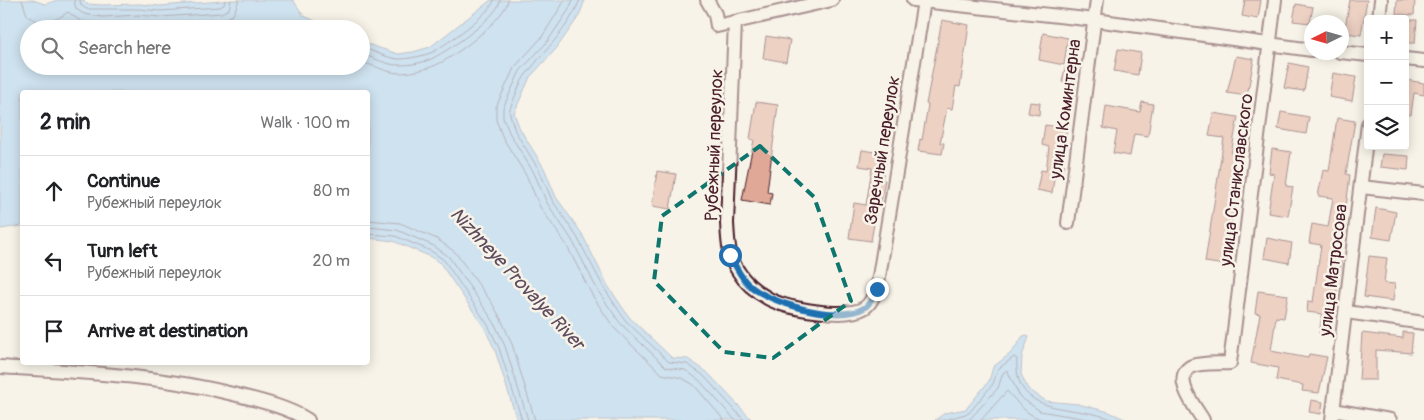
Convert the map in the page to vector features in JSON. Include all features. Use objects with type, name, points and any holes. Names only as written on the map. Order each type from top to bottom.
[{"type":"street","points":[[707,0],[715,14],[717,26],[832,0]]},
{"type":"street","name":"улица Коминтерна","points":[[1068,223],[1098,0]]},
{"type":"street","name":"улица Станиславского","points":[[1203,420],[1188,396],[1184,383],[1185,374],[1190,368],[1197,366],[1230,363],[1275,0]]},
{"type":"street","points":[[1379,15],[1381,0]]},
{"type":"street","points":[[919,1],[1095,20],[1270,46],[1304,49]]},
{"type":"street","name":"Заречный переулок","points":[[870,304],[877,289],[919,1]]},
{"type":"street","name":"Рубежный переулок","points":[[735,22],[727,223],[730,255],[738,272],[749,284],[770,299],[792,307],[851,312],[870,304]]},
{"type":"street","points":[[1349,53],[1364,55]]},
{"type":"street","points":[[1409,59],[1424,61]]},
{"type":"street","name":"улица Матросова","points":[[1333,415],[1365,150]]},
{"type":"street","points":[[1361,187],[1424,194]]},
{"type":"street","points":[[1346,312],[1424,323]]},
{"type":"street","points":[[0,367],[127,375],[203,386],[261,401],[298,414],[308,420]]},
{"type":"street","points":[[1333,415],[1390,420]]},
{"type":"highlighted area","points":[[760,146],[814,197],[851,301],[773,358],[724,352],[654,281],[662,216]]},
{"type":"water","name":"Nizhneye Provalye River","points":[[0,0],[33,0],[45,4],[58,0],[83,0],[87,4],[160,6],[234,0],[293,0],[304,16],[313,20],[20,20],[20,75],[370,75],[370,45],[398,54],[430,47],[491,0],[585,0],[579,16],[556,49],[530,77],[514,113],[520,129],[544,168],[556,197],[582,234],[608,286],[629,317],[672,358],[688,359],[707,372],[752,420],[517,420],[495,350],[484,327],[440,263],[429,256],[393,241],[370,238],[370,90],[20,90],[20,226],[0,229]]},
{"type":"water","points":[[1027,335],[1029,337],[1022,356],[1021,374],[1028,389],[1046,401],[1078,404],[1109,412],[1127,420],[935,420],[945,413],[966,409],[989,381],[993,367],[1011,353],[1023,336]]},
{"type":"building","points":[[1245,0],[1261,0],[1258,19],[1242,16]]},
{"type":"building","points":[[1350,0],[1367,0],[1361,35],[1349,34],[1349,15],[1347,15]]},
{"type":"building","points":[[1397,0],[1415,0],[1414,15],[1396,14]]},
{"type":"building","points":[[1296,4],[1313,7],[1312,15],[1304,15],[1304,22],[1293,21]]},
{"type":"building","points":[[942,20],[969,25],[960,87],[956,86],[952,109],[947,108],[940,143],[944,143],[942,154],[918,151],[920,139],[922,140],[928,105],[926,104]]},
{"type":"building","points":[[1409,20],[1417,20],[1415,43],[1409,43]]},
{"type":"building","points":[[1043,33],[1068,38],[1064,65],[1039,60]]},
{"type":"building","points":[[766,36],[790,40],[786,62],[763,58]]},
{"type":"building","points":[[1118,49],[1141,53],[1138,75],[1114,71]]},
{"type":"building","points":[[1236,56],[1254,59],[1247,96],[1227,93]]},
{"type":"building","points":[[1289,63],[1308,67],[1304,91],[1284,88]]},
{"type":"building","points":[[1065,68],[1077,70],[1075,84],[1062,82]]},
{"type":"building","points":[[1333,73],[1356,77],[1352,101],[1329,97]]},
{"type":"building","points":[[1409,81],[1424,83],[1424,95],[1414,93],[1411,115],[1409,115]]},
{"type":"building","points":[[756,102],[778,105],[767,192],[772,193],[770,205],[742,200],[754,140],[750,139]]},
{"type":"building","points":[[1030,102],[1040,103],[1039,115],[1028,113]]},
{"type":"building","points":[[1142,102],[1153,104],[1148,136],[1134,134],[1130,156],[1113,153],[1117,131],[1103,128],[1106,106],[1140,112]]},
{"type":"building","points":[[1281,112],[1309,117],[1306,134],[1278,129]]},
{"type":"building","points":[[1213,113],[1238,117],[1231,154],[1242,156],[1225,265],[1205,262],[1224,138],[1209,136]]},
{"type":"building","points":[[1337,118],[1355,121],[1346,174],[1350,175],[1346,208],[1343,223],[1339,222],[1334,255],[1342,257],[1330,336],[1319,334],[1322,314],[1307,312],[1308,301],[1313,302],[1321,245],[1309,243],[1312,224],[1328,227],[1333,198],[1318,196],[1323,170],[1329,171]]},
{"type":"building","points":[[1045,125],[1067,128],[1061,164],[1065,165],[1060,173],[1055,172],[1052,193],[1037,190],[1041,170],[1046,171],[1049,147],[1042,145]]},
{"type":"building","points":[[1272,149],[1291,152],[1286,186],[1293,187],[1288,216],[1268,213],[1274,174],[1269,173]]},
{"type":"building","points":[[862,150],[887,154],[882,180],[885,180],[881,202],[878,201],[871,241],[849,238],[854,203],[866,205],[872,168],[859,166]]},
{"type":"building","points":[[1382,154],[1409,156],[1408,170],[1380,167]]},
{"type":"building","points":[[657,171],[676,174],[670,209],[652,206]]},
{"type":"building","points":[[1376,208],[1396,212],[1391,240],[1372,237]]},
{"type":"building","points":[[1267,238],[1292,243],[1289,263],[1264,258]]},
{"type":"building","points":[[1369,256],[1387,258],[1384,283],[1395,284],[1393,301],[1364,297]]},
{"type":"building","points":[[1258,291],[1288,295],[1284,318],[1276,317],[1271,351],[1308,358],[1309,354],[1327,357],[1319,393],[1302,391],[1303,385],[1276,380],[1278,368],[1251,363],[1260,314],[1255,313]]},
{"type":"building","points":[[1403,332],[1413,333],[1411,353],[1376,350],[1376,380],[1359,380],[1362,333],[1403,338]]},
{"type":"building","points":[[1311,400],[1323,402],[1321,414],[1309,412]]},
{"type":"route","points":[[730,255],[738,272],[749,284],[770,299],[792,307],[827,312],[851,312],[870,304],[877,289]]}]
